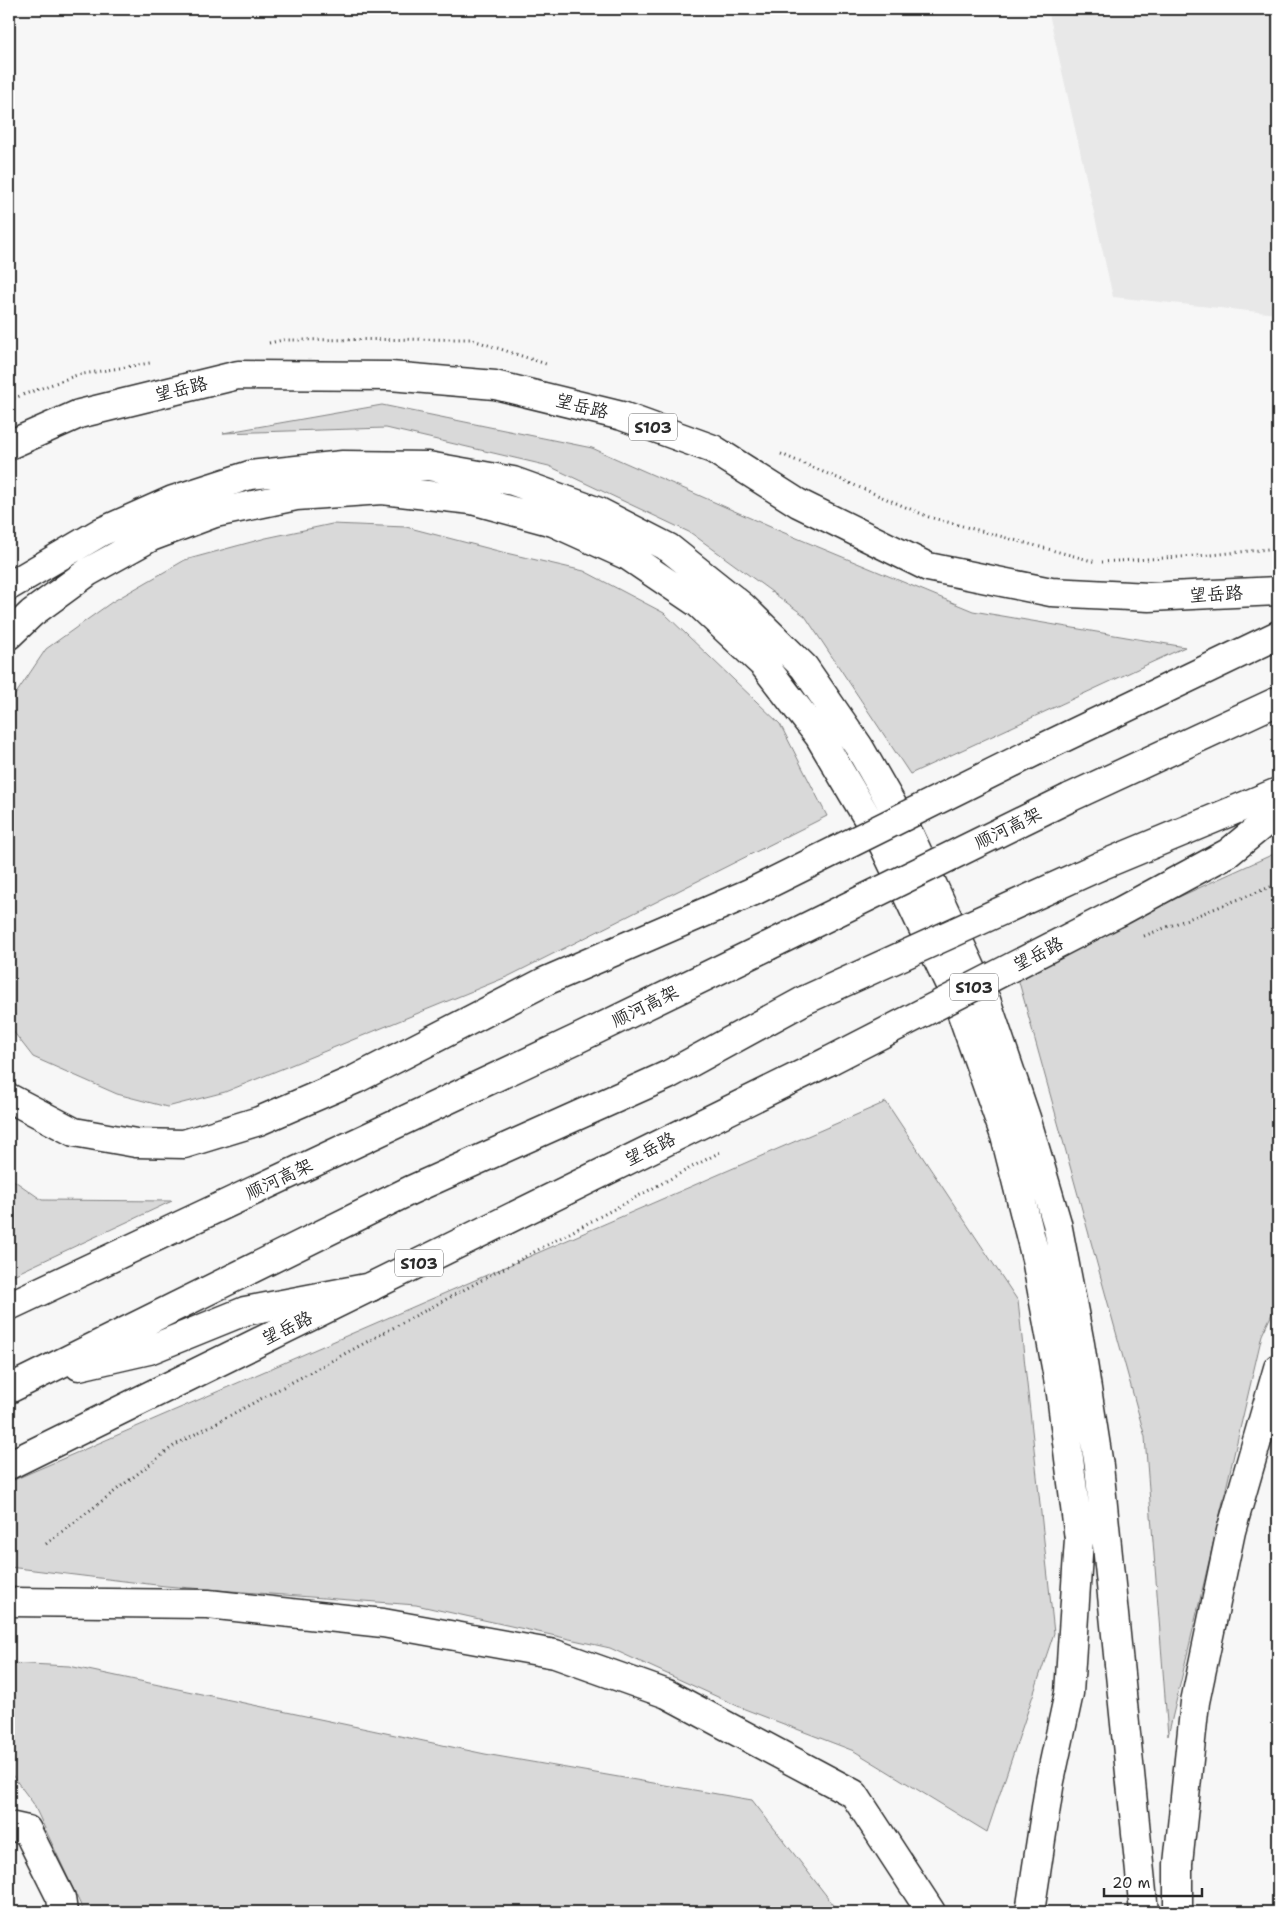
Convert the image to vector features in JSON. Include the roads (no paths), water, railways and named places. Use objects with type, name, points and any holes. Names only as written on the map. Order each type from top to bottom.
[{"type":"main road","name":"望岳路","points":[[9,445],[79,414],[238,375],[390,376],[495,385],[622,416],[713,449],[798,503],[928,567],[1051,592],[1149,597],[1278,591]]},
{"type":"main road","points":[[9,586],[101,532],[173,500],[250,474],[344,465],[428,466],[512,481],[599,512],[669,548],[744,607],[804,667],[858,747],[910,836],[986,1000],[1026,1118],[1057,1223],[1080,1344],[1099,1466],[1144,1912]]},
{"type":"main road","points":[[9,635],[32,613],[88,572],[151,537],[215,513],[296,496],[382,490],[472,500],[553,522],[628,556],[699,604],[764,666],[819,736],[884,846],[957,1000],[1005,1136],[1036,1259],[1061,1394],[1078,1539],[1069,1693],[1050,1781],[1030,1912]]},
{"type":"main road","points":[[9,1098],[74,1132],[136,1143],[184,1144],[259,1121],[338,1086],[546,981],[754,892],[1036,751],[1278,635]]},
{"type":"main road","name":"顺河高架","points":[[9,1306],[579,1038],[1069,798],[1278,701]]},
{"type":"main road","points":[[9,1389],[411,1190],[668,1075],[805,1000],[1100,866],[1278,792]]},
{"type":"main road","name":"望岳路","points":[[9,1465],[829,1061],[1119,912],[1228,853],[1278,812]]},
{"type":"main road","points":[[38,1374],[149,1350],[245,1311],[371,1287]]},
{"type":"main road","points":[[1178,1912],[1178,1864],[1195,1702],[1231,1531],[1278,1368]]},
{"type":"main road","points":[[9,1602],[208,1604],[383,1623],[555,1654],[667,1694],[854,1794],[930,1912]]},
{"type":"main road","points":[[9,1826],[27,1830],[61,1898],[63,1912]]}]
